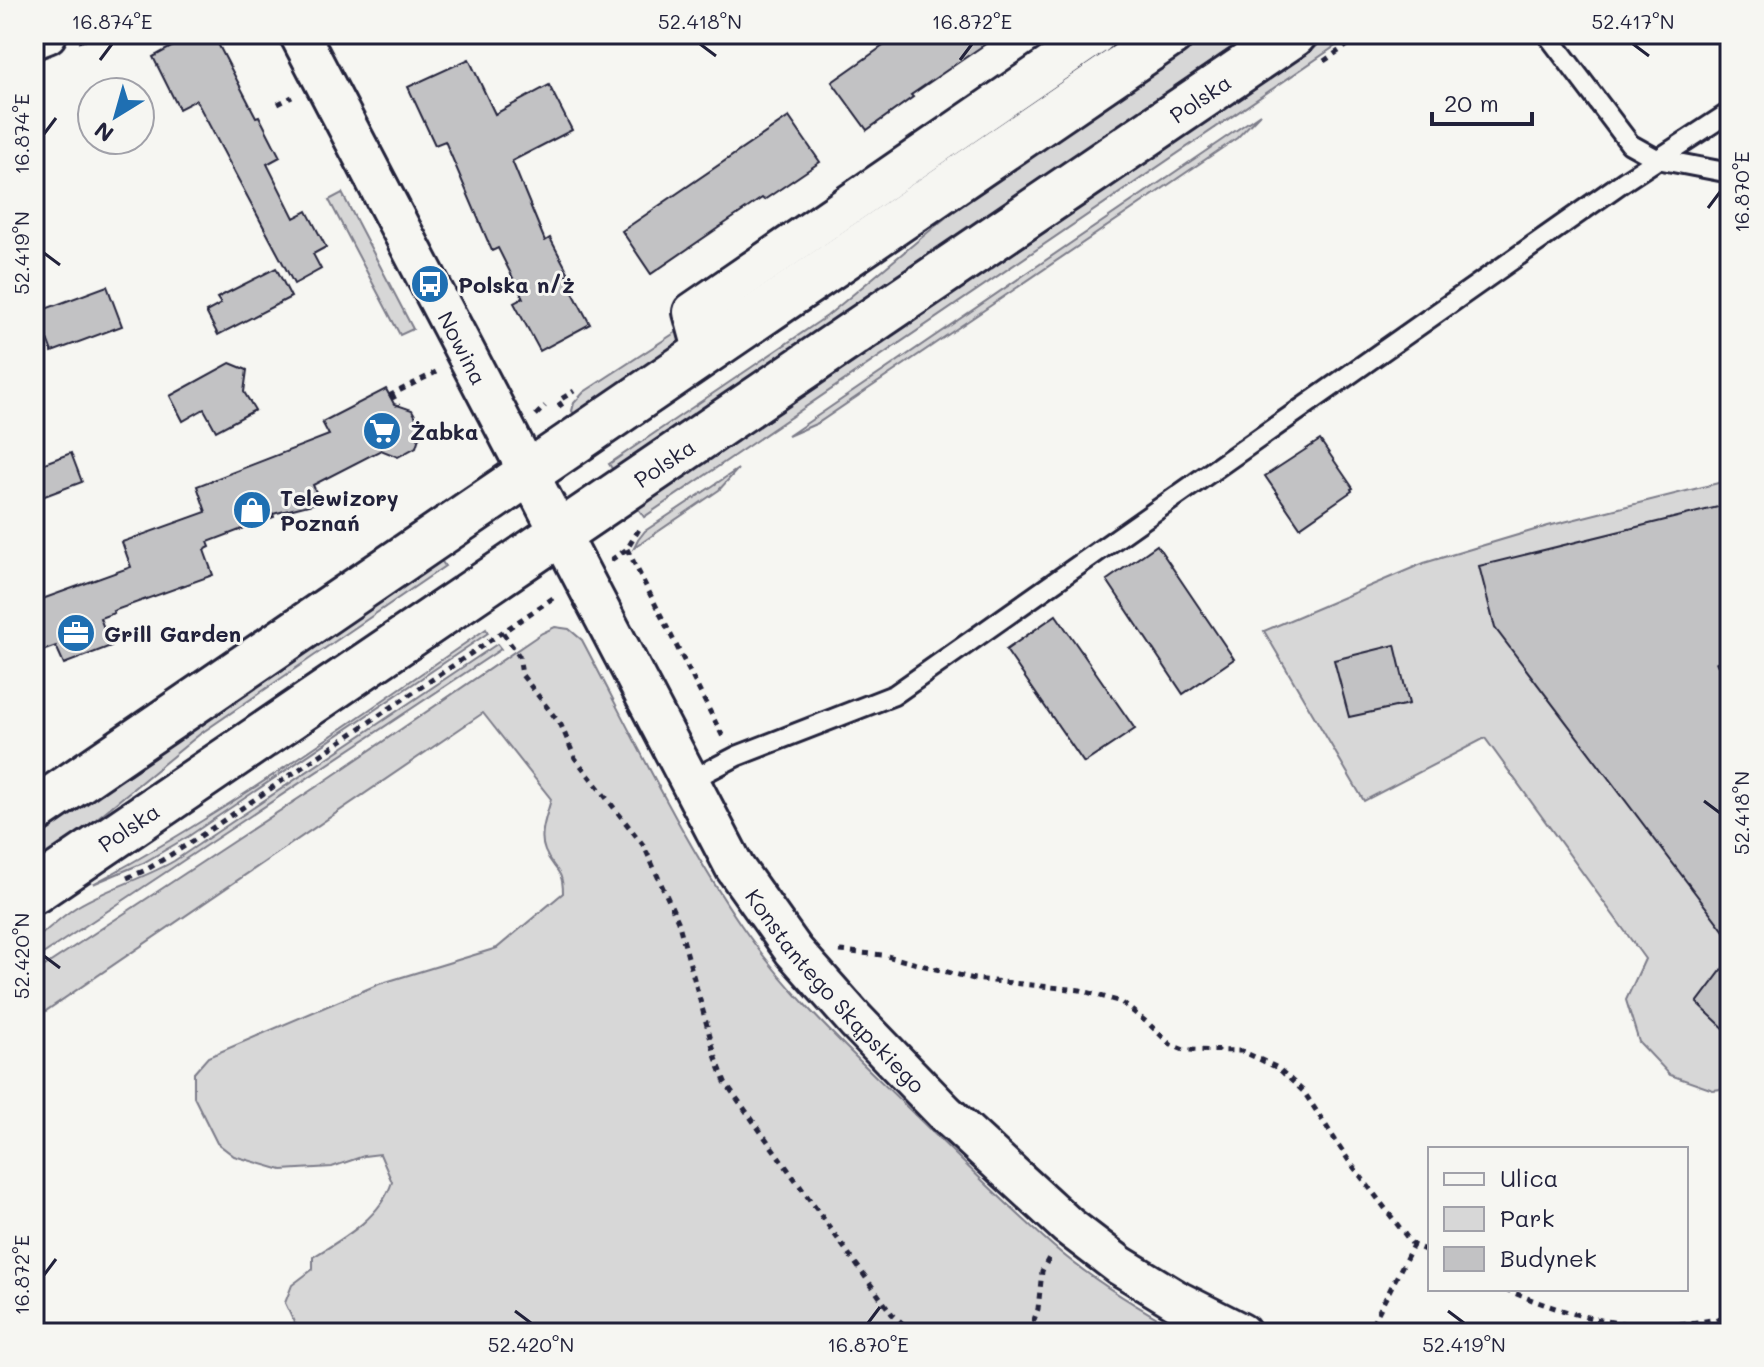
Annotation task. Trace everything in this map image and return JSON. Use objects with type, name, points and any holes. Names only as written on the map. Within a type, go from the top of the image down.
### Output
[{"type":"street","points":[[34,39],[47,34]]},
{"type":"street","name":"Nowina","points":[[299,34],[560,535]]},
{"type":"street","points":[[34,811],[529,473],[694,321],[1097,34]]},
{"type":"street","points":[[694,321],[1171,34]]},
{"type":"street","name":"Polska","points":[[34,891],[1294,34]]},
{"type":"street","name":"Konstantego Skąpskiego","points":[[560,535],[735,868],[794,951],[945,1113],[1068,1226],[1143,1280],[1241,1333]]},
{"type":"lane","points":[[1547,34],[1630,144],[1657,159],[1730,173]]},
{"type":"lane","points":[[689,781],[737,756],[894,695],[1657,159],[1730,112]]},
{"type":"path","points":[[278,104],[295,95]]},
{"type":"path","points":[[1724,327],[1730,344]]},
{"type":"path","points":[[398,406],[391,395],[429,376]]},
{"type":"path","points":[[627,549],[727,744],[737,756]]},
{"type":"path","points":[[119,881],[146,870],[193,841],[547,603]]},
{"type":"path","points":[[503,633],[519,656],[522,675],[561,725],[575,758],[644,846],[678,921],[725,1082],[892,1314],[913,1333]]},
{"type":"path","points":[[1716,664],[1730,658]]},
{"type":"path","points":[[829,950],[883,955],[974,979],[1080,990],[1121,1002],[1171,1045],[1184,1050],[1242,1051],[1278,1068],[1304,1092],[1349,1161],[1413,1245],[1428,1251]]},
{"type":"path","points":[[1029,1333],[1038,1309],[1042,1271],[1068,1226]]},
{"type":"path","points":[[1365,1333],[1413,1245]]},
{"type":"path","points":[[1510,1291],[1542,1305],[1604,1321],[1655,1325],[1730,1317]]},
{"type":"green space","points":[[1210,34],[1251,34],[613,470],[609,464],[827,316],[956,209]]},
{"type":"green space","points":[[1334,34],[1353,34],[644,517],[637,507]]},
{"type":"green space","points":[[1260,114],[1237,138],[818,423],[788,436]]},
{"type":"green space","points":[[342,193],[413,329],[400,335],[329,200]]},
{"type":"green space","points":[[684,327],[680,342],[575,415],[572,411],[574,403],[584,392]]},
{"type":"green space","points":[[738,469],[719,490],[634,548],[645,531]]},
{"type":"green space","points":[[1730,480],[1730,1088],[1713,1090],[1670,1075],[1639,1042],[1626,1000],[1645,959],[1485,738],[1364,801],[1264,631],[1424,563],[1548,526]]},
{"type":"green space","points":[[440,559],[445,566],[200,734],[90,824],[34,865],[34,835]]},
{"type":"green space","points":[[555,627],[569,629],[582,640],[658,785],[719,891],[759,950],[799,998],[962,1161],[1053,1246],[1116,1293],[1184,1333],[299,1333],[285,1303],[292,1285],[313,1269],[313,1257],[370,1217],[392,1182],[380,1154],[332,1167],[282,1170],[234,1156],[217,1143],[194,1097],[194,1073],[208,1057],[379,984],[497,948],[563,893],[559,874],[548,857],[542,838],[551,799],[483,713],[34,1019],[34,973]]},
{"type":"green space","points":[[486,629],[488,633],[189,836],[143,863],[93,884],[244,794]]},
{"type":"green space","points":[[497,644],[501,649],[34,960],[34,941],[72,910],[174,861]]},
{"type":"building","points":[[166,34],[213,34],[280,157],[267,164],[294,218],[307,211],[326,247],[313,254],[321,269],[294,284],[196,100],[179,109],[153,57],[173,46]]},
{"type":"building","points":[[900,34],[1000,34],[911,95],[913,97],[867,130],[832,82]]},
{"type":"building","points":[[469,59],[495,114],[549,85],[572,130],[512,161],[545,241],[550,238],[569,274],[564,276],[590,324],[540,351],[514,303],[523,298],[498,248],[492,251],[445,141],[435,145],[408,87]]},
{"type":"building","points":[[789,117],[820,162],[651,274],[622,231]]},
{"type":"building","points":[[276,268],[291,297],[218,335],[206,312],[221,304],[217,298]]},
{"type":"building","points":[[107,286],[122,326],[52,352],[37,312]]},
{"type":"building","points":[[230,363],[247,370],[244,392],[255,410],[216,431],[204,409],[183,421],[170,396]]},
{"type":"building","points":[[386,389],[394,404],[412,410],[422,428],[416,447],[398,457],[381,450],[313,485],[320,502],[273,514],[274,517],[208,542],[210,547],[204,550],[213,575],[100,618],[111,646],[64,664],[56,646],[34,654],[34,602],[131,567],[122,542],[206,512],[197,486],[329,435],[322,422]]},
{"type":"building","points":[[1320,440],[1353,488],[1300,527],[1265,476]]},
{"type":"building","points":[[71,453],[82,482],[34,500],[34,467]]},
{"type":"building","points":[[1730,504],[1730,939],[1495,628],[1479,566]]},
{"type":"building","points":[[1157,545],[1234,659],[1183,694],[1107,580]]},
{"type":"building","points":[[1056,615],[1135,729],[1084,763],[1006,650]]},
{"type":"building","points":[[1395,645],[1409,704],[1349,717],[1334,660]]},
{"type":"building","points":[[1730,959],[1730,1034],[1697,1003]]},
{"type":"place","name":"Polska n/ż","points":[[430,284]]},
{"type":"place","name":"Żabka","points":[[382,431]]},
{"type":"place","name":"Telewizory Poznań","points":[[252,510]]},
{"type":"place","name":"Grill Garden","points":[[76,633]]}]
